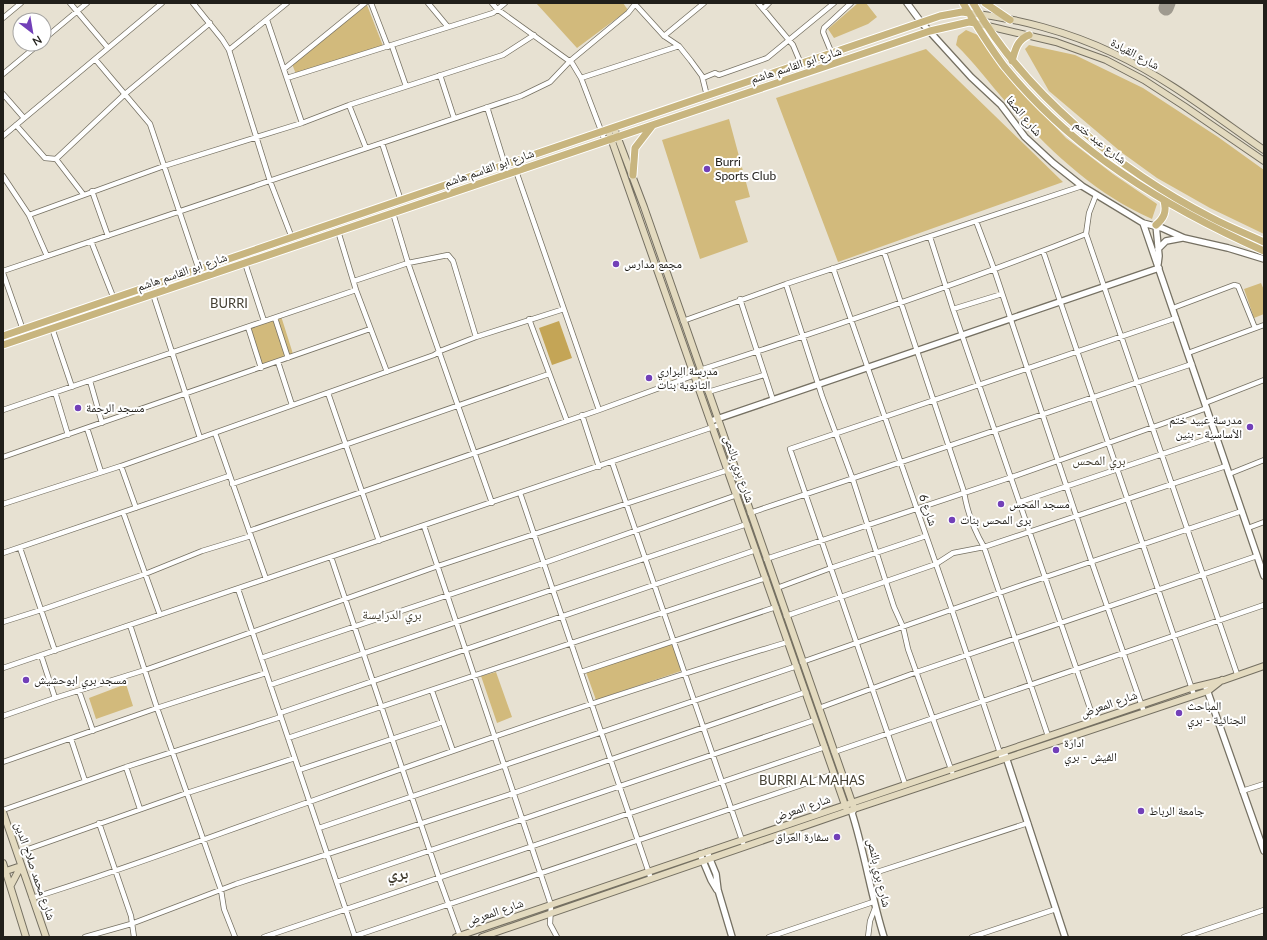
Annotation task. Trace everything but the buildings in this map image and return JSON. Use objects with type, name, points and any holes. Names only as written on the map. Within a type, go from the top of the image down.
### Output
[{"type":"main road","name":"شارع عبد ختم","points":[[963,3],[1004,66],[1046,112],[1104,162],[1164,201],[1206,224],[1264,251]]},
{"type":"main road","name":"شارع عبد ختم","points":[[973,3],[985,24],[1012,61],[1053,104],[1111,154],[1193,207],[1264,242]]},
{"type":"main road","points":[[985,3],[1010,20]]},
{"type":"main road","name":"شارع ابو القاسم هاشم","points":[[3,336],[832,54],[921,22],[953,13],[979,14]]},
{"type":"main road","name":"شارع القيادة","points":[[979,14],[1058,32],[1112,52],[1189,98],[1264,150]]},
{"type":"main road","name":"شارع ابو القاسم هاشم","points":[[3,345],[930,31],[969,22],[985,24]]},
{"type":"main road","name":"شارع القيادة","points":[[985,24],[1073,47],[1106,60],[1144,80],[1264,161]]},
{"type":"main road","points":[[1012,61],[1016,47],[1020,41],[1030,36]]},
{"type":"main road","points":[[633,175],[635,148],[653,124]]},
{"type":"main road","name":"شارع بري بالنص","points":[[608,130],[695,375],[750,513],[777,588],[834,752],[850,808]]},
{"type":"main road","name":"شارع بري بالنص","points":[[611,139],[633,175],[708,392],[728,470],[834,774],[850,808]]},
{"type":"main road","points":[[1156,225],[1164,216],[1166,209],[1164,201]]},
{"type":"main road","name":"شارع المعرض","points":[[458,936],[742,840],[953,776],[1208,691],[1224,680],[1237,674],[1264,666]]},
{"type":"main road","name":"شارع المعرض","points":[[482,937],[744,847],[850,808],[905,784],[1205,683],[1224,680]]},
{"type":"main road","name":"شارع محمد صلاح الدين","points":[[3,811],[46,937]]},
{"type":"main road","points":[[3,863],[7,882],[26,937]]},
{"type":"main road","points":[[6,872],[21,866]]},
{"type":"main road","points":[[7,882],[21,866]]},
{"type":"street","points":[[3,18],[21,3]]},
{"type":"street","points":[[70,3],[108,48]]},
{"type":"street","points":[[52,32],[87,3]]},
{"type":"street","points":[[3,136],[162,3]]},
{"type":"street","points":[[193,3],[210,23],[229,50],[270,181],[292,238]]},
{"type":"street","points":[[229,50],[287,3]]},
{"type":"street","points":[[284,69],[365,3]]},
{"type":"street","points":[[371,3],[406,86]]},
{"type":"street","points":[[428,3],[448,27]]},
{"type":"street","points":[[492,3],[497,9],[570,61],[581,78],[608,130],[611,139]]},
{"type":"street","points":[[287,78],[390,47],[493,13],[505,3]]},
{"type":"street","points":[[23,330],[3,272],[487,107],[545,85],[570,61],[628,13],[635,3],[664,36],[679,46],[701,73],[706,96]]},
{"type":"street","points":[[664,36],[704,3]]},
{"type":"street","points":[[758,3],[793,45],[801,64]]},
{"type":"street","points":[[763,8],[769,3]]},
{"type":"street","points":[[703,78],[715,73],[719,75],[760,61],[789,40],[834,3]]},
{"type":"street","points":[[832,54],[823,32],[826,25],[851,3]]},
{"type":"street","name":"شارع الصفا","points":[[907,3],[921,22],[971,77],[1001,105],[1025,137],[1053,163],[1082,186],[1143,223],[1156,225],[1184,238],[1228,248],[1264,259]]},
{"type":"street","points":[[267,20],[302,123]]},
{"type":"street","points":[[56,159],[124,94],[210,23]]},
{"type":"street","points":[[29,214],[164,166],[302,123],[349,105],[503,55],[534,35]]},
{"type":"street","points":[[581,78],[679,46]]},
{"type":"street","points":[[3,74],[29,52]]},
{"type":"street","points":[[95,58],[150,124],[199,270]]},
{"type":"street","points":[[440,76],[454,118]]},
{"type":"street","points":[[3,94],[24,118]]},
{"type":"street","points":[[349,105],[366,148]]},
{"type":"street","points":[[487,107],[505,165]]},
{"type":"street","points":[[16,125],[45,158],[56,159],[83,194]]},
{"type":"street","points":[[382,143],[401,201]]},
{"type":"street","points":[[516,171],[599,410]]},
{"type":"street","points":[[3,176],[29,214],[47,256]]},
{"type":"street","points":[[683,321],[740,299],[1082,186]]},
{"type":"street","points":[[92,191],[108,236]]},
{"type":"street","points":[[1096,195],[1089,213],[1086,234],[1237,674]]},
{"type":"street","points":[[393,213],[408,263],[476,452],[492,503]]},
{"type":"street","points":[[976,221],[994,269],[1122,653],[1144,712]]},
{"type":"street","points":[[1143,223],[1264,576]]},
{"type":"street","points":[[1156,225],[1160,256],[1158,266]]},
{"type":"street","points":[[338,231],[356,290],[387,372]]},
{"type":"street","points":[[249,531],[599,410],[695,375],[700,370],[852,320],[1086,234]]},
{"type":"street","points":[[930,237],[962,336],[1012,477],[1094,720]]},
{"type":"street","points":[[1158,249],[1166,241],[1184,238]]},
{"type":"street","points":[[91,241],[114,299]]},
{"type":"street","points":[[1043,251],[1059,302],[1194,695]]},
{"type":"street","points":[[884,252],[964,492],[966,504],[978,537],[984,547],[1048,736]]},
{"type":"street","points":[[354,281],[408,263],[448,255],[453,261],[476,337]]},
{"type":"street","points":[[245,263],[264,321]]},
{"type":"street","points":[[3,668],[599,467],[773,400],[1105,287],[1158,266]]},
{"type":"street","name":"شارع 6","points":[[833,268],[952,610],[982,701],[1002,751]]},
{"type":"street","points":[[786,284],[818,385],[887,582],[894,607],[903,627],[953,776]]},
{"type":"street","points":[[1173,308],[1234,286],[1238,286],[1255,328]]},
{"type":"street","points":[[3,410],[356,290]]},
{"type":"street","points":[[153,294],[200,438]]},
{"type":"street","points":[[953,309],[1002,294]]},
{"type":"street","points":[[740,299],[773,400]]},
{"type":"street","points":[[3,504],[215,433],[434,355],[440,350],[476,337],[564,309]]},
{"type":"street","points":[[275,318],[288,358]]},
{"type":"street","points":[[905,784],[790,448],[1176,318]]},
{"type":"street","points":[[529,319],[567,421]]},
{"type":"street","points":[[1188,354],[1264,325]]},
{"type":"street","points":[[248,327],[261,368]]},
{"type":"street","points":[[52,328],[72,387]]},
{"type":"street","points":[[3,457],[370,329]]},
{"type":"street","points":[[278,362],[292,405]]},
{"type":"street","points":[[750,513],[852,480],[900,462],[1192,364]]},
{"type":"street","points":[[232,484],[549,374]]},
{"type":"street","points":[[708,392],[764,375]]},
{"type":"street","points":[[766,559],[1012,477],[1153,427],[1206,406],[1264,380]]},
{"type":"street","points":[[90,381],[102,423]]},
{"type":"street","points":[[55,392],[68,435]]},
{"type":"street","points":[[328,393],[379,541]]},
{"type":"street","points":[[582,416],[599,467]]},
{"type":"street","points":[[87,428],[102,472]]},
{"type":"street","points":[[215,433],[266,579]]},
{"type":"street","points":[[1020,502],[1216,436]]},
{"type":"street","points":[[1229,474],[1264,460]]},
{"type":"street","points":[[612,462],[744,847]]},
{"type":"street","points":[[120,466],[136,508]]},
{"type":"street","points":[[786,616],[936,564],[953,553],[984,547],[1030,533],[1226,466]]},
{"type":"street","points":[[3,716],[145,670],[344,598],[438,566],[728,470]]},
{"type":"street","points":[[3,553],[229,476]]},
{"type":"street","points":[[520,493],[651,879]]},
{"type":"street","points":[[261,658],[544,563],[737,495]]},
{"type":"street","points":[[123,512],[160,615]]},
{"type":"street","points":[[802,662],[1242,512]]},
{"type":"street","points":[[1248,528],[1264,522]]},
{"type":"street","points":[[270,685],[747,524]]},
{"type":"street","points":[[424,526],[552,905],[550,914],[551,928],[557,937]]},
{"type":"street","points":[[3,622],[145,574],[202,551],[251,536]]},
{"type":"street","points":[[777,588],[876,552],[926,536]]},
{"type":"street","points":[[20,548],[55,651]]},
{"type":"street","points":[[3,811],[85,781],[280,715],[372,680],[756,550]]},
{"type":"street","points":[[819,708],[917,672],[1257,556]]},
{"type":"street","points":[[331,558],[411,797],[449,905],[458,936]]},
{"type":"street","points":[[288,738],[382,708],[663,611],[766,578]]},
{"type":"street","points":[[238,589],[355,937],[834,774]]},
{"type":"street","points":[[834,752],[1264,605]]},
{"type":"street","points":[[581,672],[776,607]]},
{"type":"street","points":[[130,625],[157,708],[221,890],[224,909],[235,937]]},
{"type":"street","points":[[32,898],[116,872],[310,801],[453,751],[684,673],[788,642]]},
{"type":"street","points":[[41,655],[55,698]]},
{"type":"street","points":[[319,828],[797,666]]},
{"type":"street","points":[[3,762],[157,708],[266,673]]},
{"type":"street","points":[[1205,683],[1264,851]]},
{"type":"street","points":[[79,691],[93,731]]},
{"type":"street","points":[[432,691],[453,751]]},
{"type":"street","points":[[85,937],[131,924],[221,890],[328,855],[420,822],[514,793],[806,692]]},
{"type":"street","points":[[337,882],[815,720]]},
{"type":"street","points":[[299,770],[391,738],[443,722]]},
{"type":"street","points":[[71,739],[85,781]]},
{"type":"street","points":[[264,937],[825,747]]},
{"type":"street","points":[[1002,751],[1028,822],[1065,937]]},
{"type":"street","points":[[17,853],[99,823],[295,758]]},
{"type":"street","points":[[126,767],[140,809]]},
{"type":"street","points":[[1242,791],[1264,784]]},
{"type":"street","name":"شارع بري بالنص","points":[[850,808],[868,875],[874,905],[884,937]]},
{"type":"street","points":[[868,875],[1028,822]]},
{"type":"street","points":[[99,823],[131,916],[134,937]]},
{"type":"street","points":[[707,852],[717,878],[718,890],[732,937]]},
{"type":"street","points":[[700,854],[711,880],[718,890]]},
{"type":"street","points":[[769,937],[874,905]]},
{"type":"street","points":[[868,937],[874,905]]},
{"type":"street","points":[[972,937],[1056,909]]},
{"type":"street","points":[[1184,937],[1264,910]]},
{"type":"shaded area","points":[[536,3],[623,3],[628,10],[577,48]]},
{"type":"shaded area","points":[[858,3],[866,3],[877,17],[868,24],[834,38],[828,29]]},
{"type":"shaded area","points":[[367,5],[383,46],[296,74],[292,64]]},
{"type":"shaded area","points":[[966,30],[980,36],[1014,84],[1066,138],[1113,174],[1157,204],[1152,219],[1110,196],[1091,183],[1055,153],[1038,136],[956,45],[958,36]]},
{"type":"shaded area","points":[[1029,45],[1075,55],[1143,88],[1218,137],[1264,170],[1264,234],[1210,208],[1157,178],[1121,152],[1049,91],[1025,49]]},
{"type":"shaded area","points":[[926,49],[1063,182],[838,262],[776,98]]},
{"type":"shaded area","name":"Burri Sports Club","points":[[729,119],[750,197],[735,201],[748,242],[700,259],[662,140]]},
{"type":"shaded area","points":[[1261,283],[1264,290],[1264,314],[1254,318],[1244,289]]},
{"type":"shaded area","points":[[281,316],[293,354],[262,364],[249,326]]},
{"type":"shaded area","points":[[559,321],[572,358],[552,365],[539,328]]},
{"type":"shaded area","points":[[672,643],[681,671],[596,700],[586,672]]},
{"type":"shaded area","points":[[496,672],[512,717],[497,723],[481,676]]},
{"type":"shaded area","points":[[126,684],[133,706],[96,719],[89,698]]},
{"type":"taxiway","points":[[1166,8],[1168,3]]},
{"type":"place","name":"Burri Sports Club","points":[[707,169]]},
{"type":"place","name":"مجمع مدارس","points":[[616,264]]},
{"type":"place","name":"مدرسة البراري الثانوية بنات","points":[[649,378]]},
{"type":"place","name":"مسجد الرحمة","points":[[78,408]]},
{"type":"place","name":"مدرسة عبيد ختم الأساسية - بنين","points":[[1250,427]]},
{"type":"place","name":"مسجد المحس","points":[[1001,504]]},
{"type":"place","name":"برى المحس بنات","points":[[952,520]]},
{"type":"place","name":"مسجد بري ابوحشيش","points":[[26,680]]},
{"type":"place","name":"المباحث الجنائية - بري","points":[[1179,713]]},
{"type":"place","name":"ادارة الفيش - بري","points":[[1056,750]]},
{"type":"place","name":"جامعة الرباط","points":[[1141,811]]},
{"type":"place","name":"سفارة العراق","points":[[837,837]]},
{"type":"district","name":"BURRI","points":[[229,303]]},
{"type":"district","name":"بري المحس","points":[[1099,460]]},
{"type":"district","name":"بري الدرايسة","points":[[392,614]]},
{"type":"district","name":"BURRI AL MAHAS","points":[[812,780]]},
{"type":"district","name":"بري","points":[[398,873]]}]
